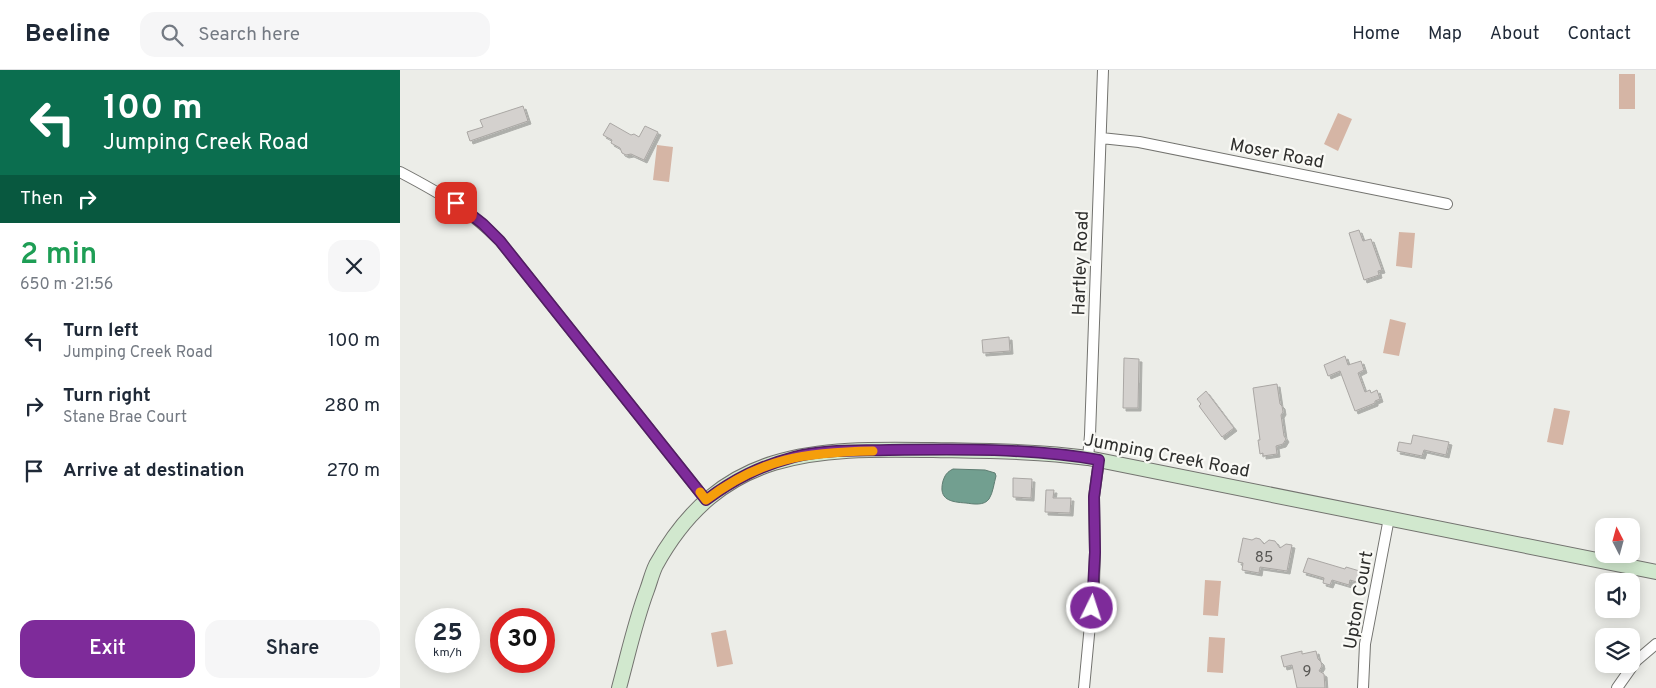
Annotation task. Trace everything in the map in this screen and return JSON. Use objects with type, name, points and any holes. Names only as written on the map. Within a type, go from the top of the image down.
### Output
[{"type":"main road","name":"Jumping Creek Road","points":[[619,688],[640,608],[656,566],[681,528],[706,500],[724,486],[746,473],[796,456],[913,450],[1032,452],[1093,459],[1656,572]]},
{"type":"street","name":"Hartley Road","points":[[1084,688],[1095,552],[1093,459],[1090,435],[1103,70]]},
{"type":"street","name":"Moser Road","points":[[1101,138],[1139,142],[1447,204]]},
{"type":"street","points":[[400,172],[467,210],[500,241],[706,500]]},
{"type":"street","name":"Upton Court","points":[[1363,688],[1365,644],[1390,518]]},
{"type":"street","points":[[1617,688],[1636,661],[1656,644]]},
{"type":"shaded area","points":[[1619,74],[1635,74],[1635,109],[1619,109]]},
{"type":"shaded area","points":[[1338,113],[1352,119],[1338,151],[1324,144]]},
{"type":"shaded area","points":[[657,145],[673,147],[669,182],[653,180]]},
{"type":"shaded area","points":[[1399,232],[1415,233],[1412,268],[1396,266]]},
{"type":"shaded area","points":[[1390,319],[1406,323],[1399,356],[1383,353]]},
{"type":"shaded area","points":[[1554,408],[1570,411],[1563,445],[1547,442]]},
{"type":"shaded area","points":[[953,469],[985,470],[995,473],[996,476],[989,499],[984,503],[975,504],[955,502],[947,499],[942,492],[943,481],[946,474]]},
{"type":"shaded area","points":[[1205,580],[1221,581],[1218,616],[1203,615]]},
{"type":"shaded area","points":[[726,630],[733,664],[717,667],[711,633]]},
{"type":"shaded area","points":[[1209,637],[1225,638],[1223,673],[1207,672]]},
{"type":"building","points":[[523,106],[528,121],[470,141],[467,132],[483,127],[480,120]]},
{"type":"building","points":[[610,123],[631,135],[634,134],[639,137],[645,126],[658,132],[644,160],[631,154],[626,155],[622,153],[620,148],[611,143],[612,140],[603,135]]},
{"type":"building","points":[[1359,230],[1363,241],[1371,239],[1382,270],[1378,271],[1379,275],[1364,280],[1349,233]]},
{"type":"building","points":[[1009,337],[1010,351],[983,353],[982,340]]},
{"type":"building","points":[[1345,356],[1348,365],[1361,361],[1364,370],[1358,373],[1365,392],[1370,390],[1371,393],[1377,390],[1380,399],[1355,411],[1340,371],[1328,376],[1324,365]]},
{"type":"building","points":[[1124,358],[1139,359],[1138,408],[1123,408]]},
{"type":"building","points":[[1277,384],[1286,439],[1283,444],[1276,446],[1277,454],[1263,456],[1263,453],[1260,454],[1253,388]]},
{"type":"building","points":[[1206,391],[1234,428],[1222,437],[1199,406],[1201,404],[1197,399]]},
{"type":"building","points":[[1413,435],[1449,442],[1446,455],[1424,450],[1422,456],[1397,451],[1399,442],[1411,444]]},
{"type":"building","points":[[1013,478],[1032,479],[1031,498],[1013,497]]},
{"type":"building","points":[[1046,490],[1054,490],[1053,498],[1071,498],[1070,513],[1045,512]]},
{"type":"building","points":[[1243,538],[1260,539],[1264,544],[1269,540],[1275,541],[1280,548],[1286,544],[1292,545],[1287,571],[1260,567],[1259,573],[1242,570],[1243,563],[1238,562]]},
{"type":"building","points":[[1308,558],[1345,569],[1346,567],[1363,572],[1360,583],[1350,580],[1349,585],[1332,580],[1330,585],[1323,583],[1324,578],[1303,572]]},
{"type":"building","points":[[1302,651],[1302,654],[1316,651],[1322,666],[1319,671],[1324,674],[1325,688],[1297,688],[1292,665],[1284,667],[1281,656]]},
{"type":"slow traffic","points":[[700,492],[706,500],[724,486],[746,473],[796,456],[873,451]]},
{"type":"route","points":[[456,203],[467,210],[500,241],[706,500],[724,486],[746,473],[796,456],[863,451],[913,450],[1032,452],[1062,454],[1099,460],[1094,497],[1095,552],[1092,608]]}]
